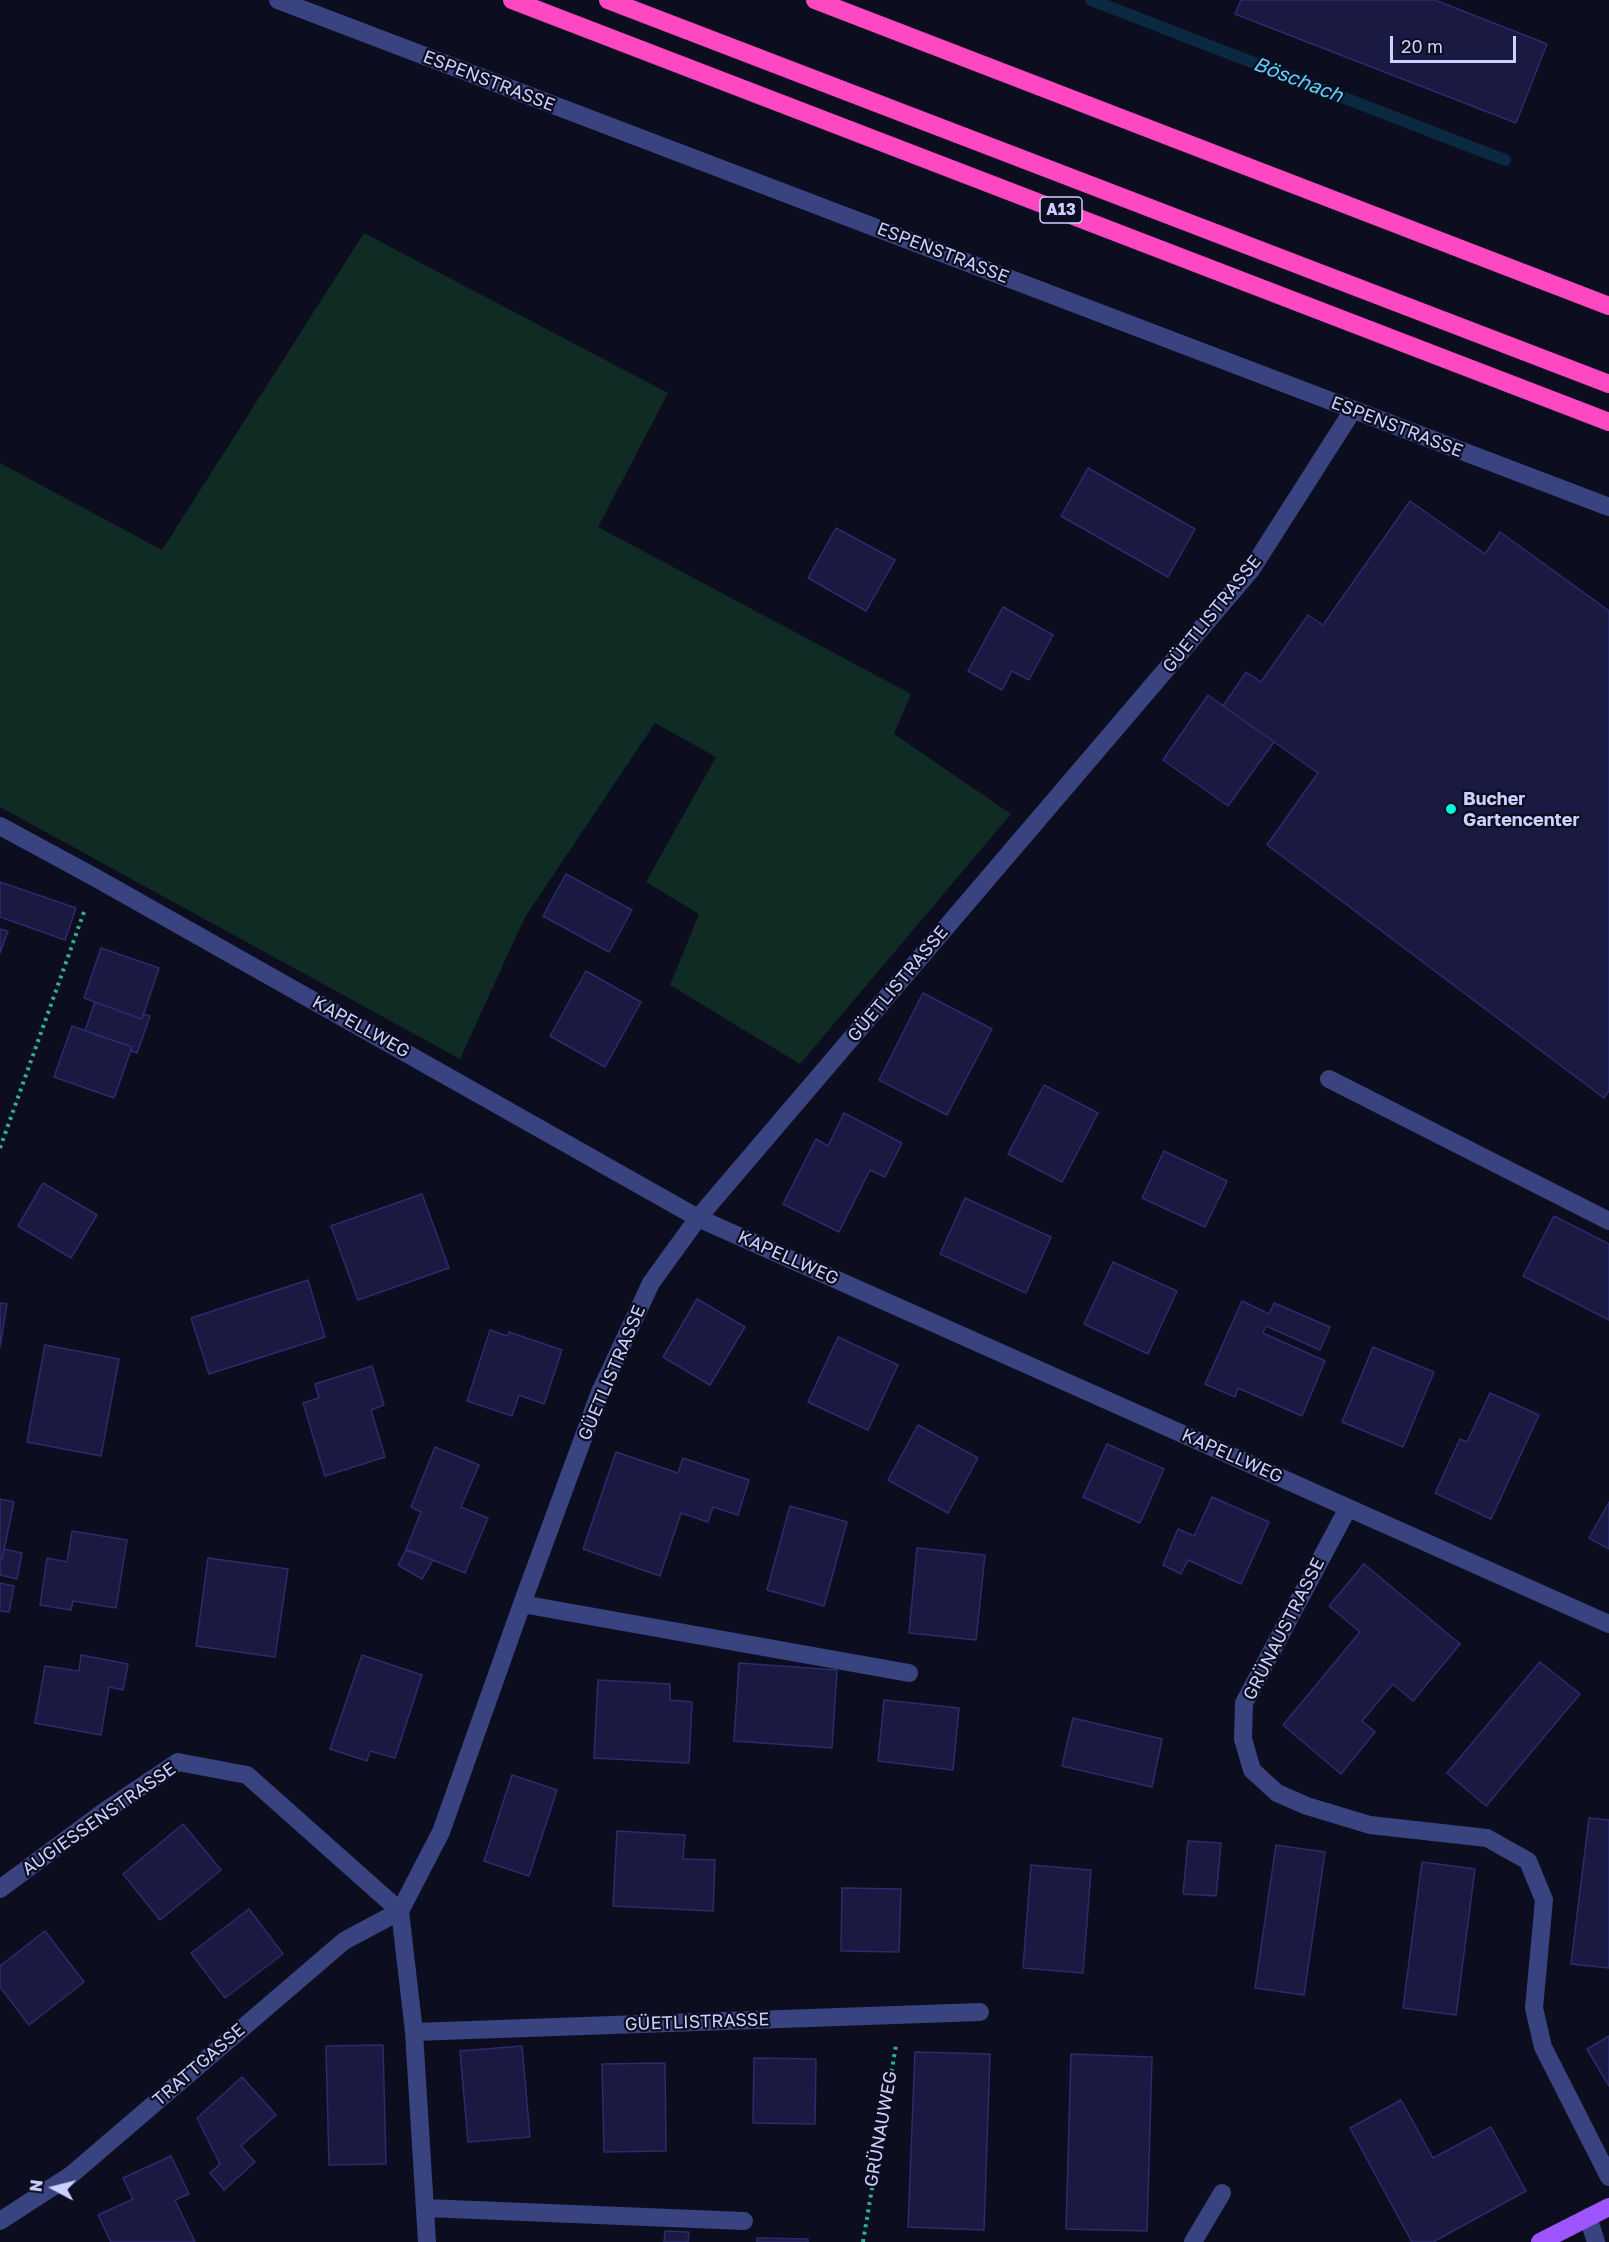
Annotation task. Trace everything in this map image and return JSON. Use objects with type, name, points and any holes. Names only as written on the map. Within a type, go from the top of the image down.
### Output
[{"type":"highway","name":"A13","points":[[512,0],[1609,422]]},
{"type":"highway","name":"A13","points":[[608,0],[1609,384]]},
{"type":"highway","points":[[815,0],[1609,306]]},
{"type":"main road","points":[[1540,2242],[1609,2207]]},
{"type":"street","name":"ESPENSTRASSE","points":[[278,0],[1609,507]]},
{"type":"street","name":"GÜETLISTRASSE","points":[[400,1911],[441,1832],[600,1392],[651,1282],[698,1218],[1251,570],[1353,410]]},
{"type":"street","name":"KAPELLWEG","points":[[0,826],[698,1218],[1609,1624]]},
{"type":"street","points":[[1329,1079],[1609,1221]]},
{"type":"street","name":"GRÜNAUSTRASSE","points":[[1348,1508],[1244,1703],[1243,1739],[1252,1770],[1276,1792],[1307,1806],[1371,1825],[1487,1838],[1528,1862],[1544,1900],[1534,2008],[1543,2047],[1609,2176]]},
{"type":"street","points":[[522,1604],[909,1673]]},
{"type":"street","name":"AUGIESSENSTRASSE","points":[[0,1889],[105,1811],[177,1762],[247,1774],[400,1911]]},
{"type":"street","points":[[400,1911],[414,2032],[427,2242]]},
{"type":"street","name":"TRATTGASSE","points":[[0,2221],[71,2175],[344,1941],[400,1911]]},
{"type":"street","name":"GÜETLISTRASSE","points":[[414,2032],[980,2012]]},
{"type":"street","points":[[1193,2242],[1222,2193]]},
{"type":"street","points":[[426,2208],[744,2220]]},
{"type":"street","points":[[1588,2217],[1596,2242]]},
{"type":"path","points":[[0,1148],[96,878]]},
{"type":"path","name":"GRÜNAUWEG","points":[[863,2242],[901,2015]]},
{"type":"green space","points":[[364,233],[668,393],[598,527],[911,694],[894,734],[1011,814],[800,1064],[670,985],[699,914],[646,882],[716,757],[655,723],[525,917],[460,1059],[0,807],[0,463],[162,550]]},
{"type":"building","points":[[1241,0],[1435,0],[1547,44],[1516,123],[1235,14]]},
{"type":"building","points":[[1088,468],[1195,529],[1168,577],[1061,516]]},
{"type":"building","name":"Bucher Gartencenter","points":[[1410,501],[1485,554],[1500,532],[1609,611],[1609,1091],[1604,1098],[1267,845],[1318,773],[1223,706],[1246,672],[1261,682],[1308,615],[1323,625]]},
{"type":"building","points":[[836,528],[895,560],[866,611],[808,578]]},
{"type":"building","points":[[1003,607],[1053,635],[1029,680],[1012,671],[1002,690],[968,671]]},
{"type":"building","points":[[1208,695],[1274,742],[1228,806],[1163,760]]},
{"type":"building","points":[[566,874],[632,910],[609,952],[543,916]]},
{"type":"building","points":[[0,882],[76,908],[65,940],[0,917]]},
{"type":"building","points":[[0,929],[8,931],[0,953]]},
{"type":"building","points":[[101,948],[159,968],[142,1019],[84,998]]},
{"type":"building","points":[[586,971],[641,1002],[605,1067],[550,1036]]},
{"type":"building","points":[[923,993],[992,1029],[947,1115],[879,1080]]},
{"type":"building","points":[[95,1002],[142,1019],[143,1014],[150,1016],[137,1053],[131,1051],[132,1047],[85,1031]]},
{"type":"building","points":[[72,1026],[132,1047],[114,1098],[54,1077]]},
{"type":"building","points":[[1044,1085],[1098,1113],[1062,1182],[1008,1154]]},
{"type":"building","points":[[844,1113],[902,1143],[885,1177],[870,1170],[839,1232],[783,1204],[816,1139],[828,1146]]},
{"type":"building","points":[[1164,1151],[1227,1181],[1205,1227],[1142,1198]]},
{"type":"building","points":[[43,1183],[97,1215],[71,1258],[18,1226]]},
{"type":"building","points":[[422,1194],[449,1268],[358,1300],[331,1226]]},
{"type":"building","points":[[965,1198],[1051,1237],[1026,1293],[940,1254]]},
{"type":"building","points":[[1554,1216],[1609,1244],[1609,1320],[1523,1276]]},
{"type":"building","points":[[1113,1262],[1177,1291],[1148,1354],[1084,1324]]},
{"type":"building","points":[[308,1280],[325,1337],[209,1374],[191,1318]]},
{"type":"building","points":[[697,1299],[745,1327],[710,1385],[663,1357]]},
{"type":"building","points":[[1242,1301],[1269,1314],[1274,1303],[1330,1327],[1320,1350],[1266,1326],[1263,1333],[1325,1361],[1302,1416],[1238,1388],[1235,1397],[1205,1384]]},
{"type":"building","points":[[0,1303],[7,1304],[0,1347]]},
{"type":"building","points":[[490,1330],[507,1336],[509,1332],[562,1350],[544,1404],[519,1395],[512,1416],[467,1401]]},
{"type":"building","points":[[838,1337],[898,1365],[868,1430],[808,1402]]},
{"type":"building","points":[[45,1345],[119,1359],[101,1456],[27,1442]]},
{"type":"building","points":[[1373,1347],[1434,1372],[1403,1447],[1342,1422]]},
{"type":"building","points":[[372,1366],[384,1405],[371,1410],[385,1457],[325,1476],[303,1403],[319,1398],[315,1384]]},
{"type":"building","points":[[1490,1393],[1539,1415],[1491,1519],[1435,1493],[1460,1439],[1467,1442]]},
{"type":"building","points":[[918,1425],[978,1458],[948,1513],[888,1480]]},
{"type":"building","points":[[1107,1444],[1164,1469],[1140,1523],[1083,1497]]},
{"type":"building","points":[[435,1447],[479,1465],[461,1507],[488,1518],[465,1573],[406,1549],[421,1512],[411,1507]]},
{"type":"building","points":[[616,1452],[678,1473],[683,1458],[749,1480],[738,1515],[713,1507],[708,1522],[681,1513],[660,1576],[583,1549]]},
{"type":"building","points":[[1212,1497],[1269,1522],[1241,1584],[1188,1560],[1181,1574],[1163,1565],[1178,1529],[1194,1536]]},
{"type":"building","points":[[0,1499],[14,1502],[2,1559],[0,1559]]},
{"type":"building","points":[[1609,1502],[1609,1549],[1589,1538]]},
{"type":"building","points":[[790,1506],[847,1522],[824,1606],[767,1590]]},
{"type":"building","points":[[72,1531],[127,1540],[116,1608],[73,1601],[71,1610],[40,1605],[47,1558],[67,1562]]},
{"type":"building","points":[[917,1548],[985,1555],[976,1640],[909,1633]]},
{"type":"building","points":[[4,1549],[22,1553],[17,1579],[0,1575],[0,1559],[2,1559]]},
{"type":"building","points":[[406,1550],[433,1560],[422,1579],[398,1565]]},
{"type":"building","points":[[208,1558],[288,1569],[275,1657],[196,1646]]},
{"type":"building","points":[[1364,1564],[1460,1644],[1413,1701],[1393,1684],[1362,1721],[1375,1732],[1341,1774],[1283,1725],[1360,1632],[1329,1606]]},
{"type":"building","points":[[0,1583],[14,1586],[9,1612],[0,1611]]},
{"type":"building","points":[[81,1655],[128,1664],[123,1690],[109,1687],[101,1735],[35,1723],[45,1666],[79,1671]]},
{"type":"building","points":[[362,1655],[422,1675],[395,1758],[370,1751],[367,1761],[330,1749]]},
{"type":"building","points":[[1540,1662],[1580,1694],[1486,1806],[1447,1773]]},
{"type":"building","points":[[739,1663],[837,1670],[832,1748],[734,1741]]},
{"type":"building","points":[[598,1680],[670,1684],[670,1700],[692,1702],[689,1763],[594,1758]]},
{"type":"building","points":[[884,1700],[959,1708],[953,1770],[878,1761]]},
{"type":"building","points":[[1073,1718],[1162,1739],[1152,1787],[1062,1766]]},
{"type":"building","points":[[512,1775],[557,1790],[529,1876],[484,1861]]},
{"type":"building","points":[[1589,1818],[1609,1820],[1609,1968],[1571,1964]]},
{"type":"building","points":[[183,1824],[221,1870],[160,1920],[123,1874]]},
{"type":"building","points":[[617,1831],[685,1835],[683,1859],[715,1860],[713,1911],[613,1906]]},
{"type":"building","points":[[1188,1841],[1221,1843],[1216,1896],[1183,1894]]},
{"type":"building","points":[[1276,1845],[1325,1852],[1304,1995],[1255,1988]]},
{"type":"building","points":[[1422,1862],[1475,1869],[1456,2015],[1403,2008]]},
{"type":"building","points":[[1031,1865],[1091,1870],[1083,1973],[1023,1968]]},
{"type":"building","points":[[842,1888],[901,1889],[899,1952],[841,1951]]},
{"type":"building","points":[[249,1909],[283,1954],[225,1998],[191,1953]]},
{"type":"building","points":[[45,1931],[84,1982],[29,2025],[0,1987],[0,1966]]},
{"type":"building","points":[[1609,2036],[1609,2086],[1587,2049]]},
{"type":"building","points":[[383,2045],[386,2164],[329,2165],[326,2046]]},
{"type":"building","points":[[522,2046],[530,2137],[468,2142],[460,2051]]},
{"type":"building","points":[[915,2052],[990,2054],[984,2230],[908,2227]]},
{"type":"building","points":[[1071,2054],[1152,2057],[1147,2231],[1066,2229]]},
{"type":"building","points":[[754,2058],[816,2059],[815,2124],[753,2123]]},
{"type":"building","points":[[665,2063],[666,2151],[604,2152],[602,2064]]},
{"type":"building","points":[[242,2077],[276,2115],[241,2146],[255,2162],[224,2190],[210,2173],[220,2164],[197,2118]]},
{"type":"building","points":[[1401,2100],[1433,2158],[1491,2127],[1526,2191],[1433,2242],[1412,2242],[1350,2128]]},
{"type":"building","points":[[171,2156],[189,2194],[175,2200],[195,2242],[111,2242],[98,2215],[133,2199],[123,2178]]},
{"type":"building","points":[[665,2231],[689,2232],[688,2242],[664,2242]]},
{"type":"building","points":[[757,2238],[808,2239],[808,2242],[757,2242]]},
{"type":"waterway","name":"Böschach","points":[[1091,0],[1505,160]]},
{"type":"place","name":"Bucher Gartencenter","points":[[1451,809]]}]
